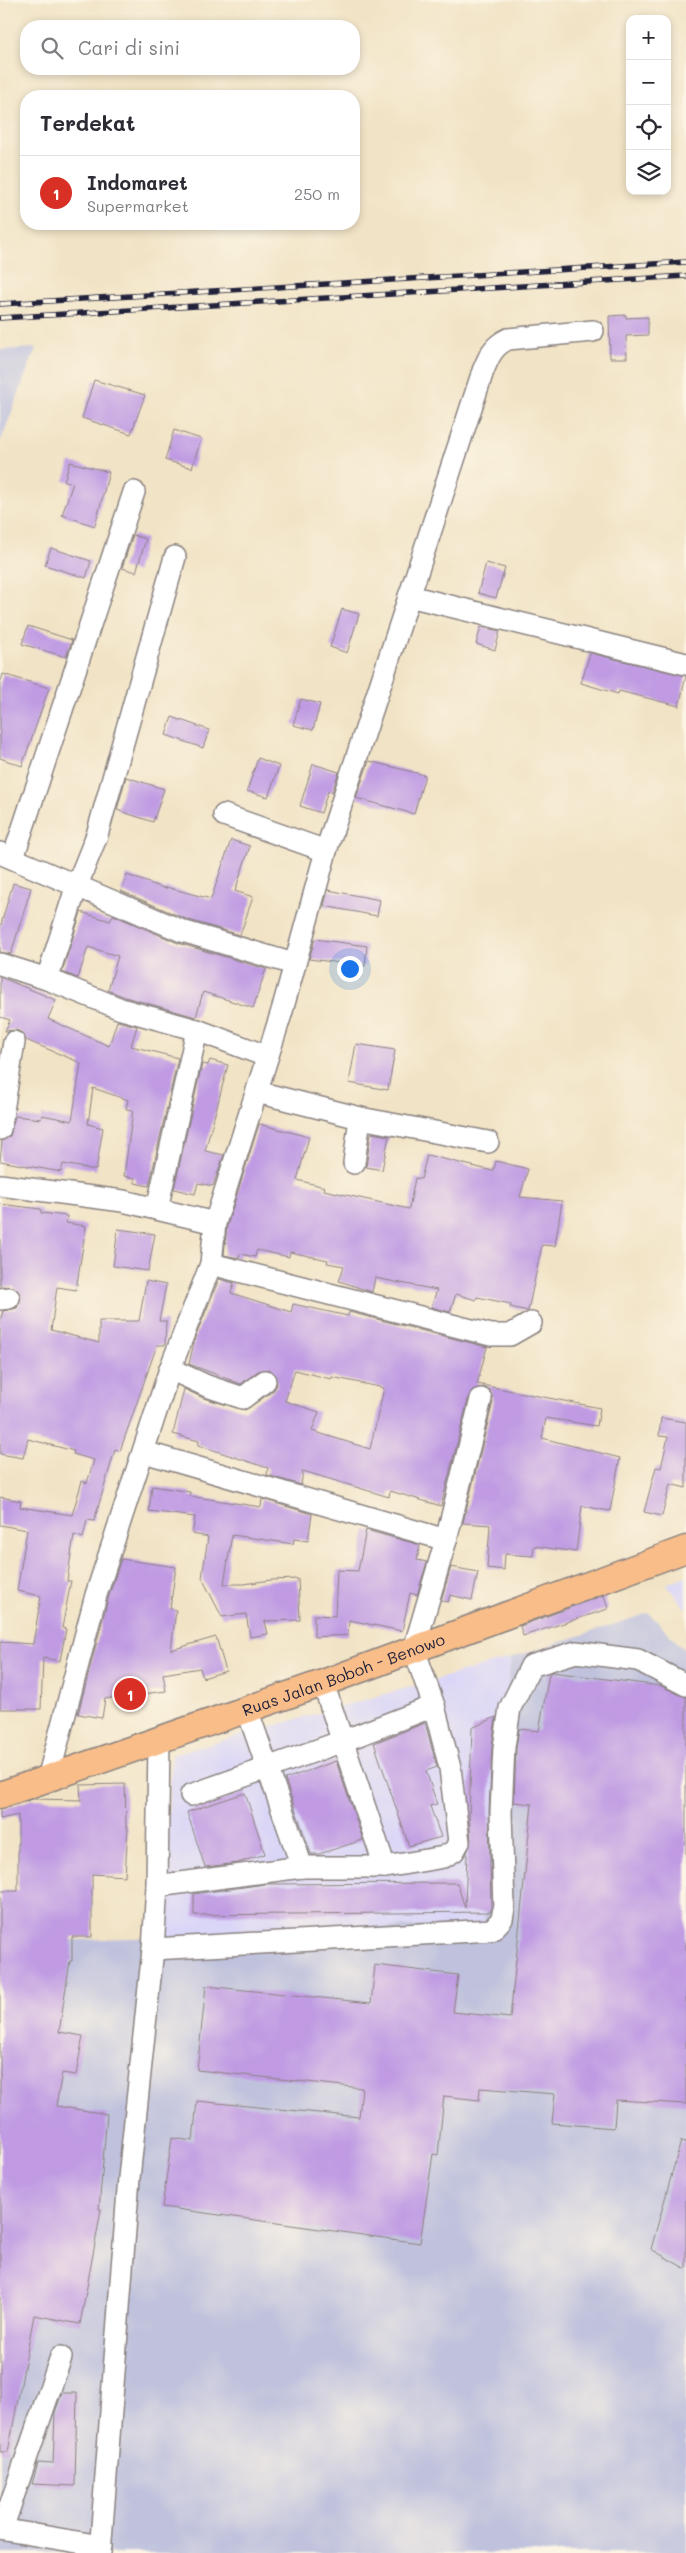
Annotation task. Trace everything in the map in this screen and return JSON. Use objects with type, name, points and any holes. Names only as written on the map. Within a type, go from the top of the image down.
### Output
[{"type":"main road","name":"Ruas Jalan Boboh - Benowo","points":[[0,1795],[323,1683],[686,1550]]},
{"type":"street","points":[[48,1779],[96,1595],[170,1369],[211,1264],[214,1223],[266,1056],[282,1012],[326,851],[489,356],[497,344],[508,339],[593,331]]},
{"type":"street","points":[[134,492],[7,856],[182,931],[294,964]]},
{"type":"street","points":[[47,979],[77,885],[97,835],[174,557]]},
{"type":"street","points":[[409,596],[686,664]]},
{"type":"street","points":[[224,815],[326,851]]},
{"type":"street","points":[[0,964],[47,979],[121,1009],[197,1030],[266,1056]]},
{"type":"street","points":[[157,1209],[197,1030]]},
{"type":"street","points":[[0,1129],[14,1042]]},
{"type":"street","points":[[256,1092],[360,1118],[488,1142]]},
{"type":"street","points":[[354,1163],[360,1118]]},
{"type":"street","points":[[0,1185],[123,1202],[214,1223]]},
{"type":"street","points":[[211,1264],[491,1335],[510,1335],[531,1323]]},
{"type":"street","points":[[170,1369],[207,1386],[243,1398],[265,1381]]},
{"type":"street","points":[[157,1886],[302,1867],[385,1867],[444,1856],[454,1852],[459,1842],[450,1768],[434,1706],[414,1649],[446,1540],[482,1399]]},
{"type":"street","points":[[144,1452],[446,1540]]},
{"type":"street","points":[[152,1949],[492,1930],[502,1919],[504,1908],[502,1812],[504,1747],[510,1708],[531,1666],[576,1652],[638,1660],[686,1685]]},
{"type":"street","points":[[323,1683],[385,1867]]},
{"type":"street","points":[[192,1795],[434,1706]]},
{"type":"street","points":[[247,1709],[302,1867]]},
{"type":"street","points":[[61,2357],[1,2529],[100,2549],[129,2178],[157,1886],[159,1740]]},
{"type":"shaded area","points":[[36,348],[0,443],[0,350]]},
{"type":"shaded area","points":[[686,1576],[686,1609],[666,1584]]},
{"type":"shaded area","points":[[649,1613],[686,1652],[686,2553],[0,2553],[0,1943],[484,1924],[511,1658]]},
{"type":"shaded area","points":[[511,1658],[484,1924],[160,1938],[172,1755]]},
{"type":"building","points":[[626,315],[626,318],[648,317],[648,335],[626,336],[627,358],[610,358],[609,316]]},
{"type":"building","points":[[94,380],[145,395],[131,434],[82,418]]},
{"type":"building","points":[[174,430],[201,439],[192,468],[165,460]]},
{"type":"building","points":[[70,462],[109,472],[95,526],[62,515],[73,483],[64,481]]},
{"type":"building","points":[[133,535],[146,539],[136,572],[122,568]]},
{"type":"building","points":[[51,548],[91,561],[86,578],[45,565]]},
{"type":"building","points":[[486,563],[505,568],[496,598],[478,593]]},
{"type":"building","points":[[342,609],[359,614],[347,653],[330,647]]},
{"type":"building","points":[[28,626],[72,640],[66,657],[22,644]]},
{"type":"building","points":[[481,627],[500,631],[495,650],[476,644]]},
{"type":"building","points":[[590,653],[686,676],[679,706],[619,691],[618,694],[581,683]]},
{"type":"building","points":[[3,674],[49,688],[22,766],[0,758],[0,684]]},
{"type":"building","points":[[301,699],[320,704],[313,730],[293,725]]},
{"type":"building","points":[[172,717],[209,730],[203,748],[166,735]]},
{"type":"building","points":[[258,758],[279,766],[268,797],[247,791]]},
{"type":"building","points":[[369,761],[425,775],[414,814],[356,798]]},
{"type":"building","points":[[313,764],[339,772],[332,792],[328,791],[321,813],[300,806]]},
{"type":"building","points":[[126,777],[164,789],[153,822],[117,810]]},
{"type":"building","points":[[231,840],[250,846],[235,891],[253,897],[240,935],[186,919],[121,891],[127,875],[166,889],[166,887],[211,899]]},
{"type":"building","points":[[13,883],[31,888],[11,954],[0,952],[0,928]]},
{"type":"building","points":[[328,890],[380,900],[377,916],[324,906]]},
{"type":"building","points":[[81,912],[110,921],[113,915],[178,943],[266,969],[253,1008],[203,992],[196,1017],[125,997],[108,990],[118,956],[88,947],[78,978],[62,972]]},
{"type":"building","points":[[315,939],[367,946],[365,966],[309,959]]},
{"type":"building","points":[[0,977],[56,1000],[48,1019],[109,1046],[117,1021],[137,1026],[131,1046],[178,1058],[149,1186],[135,1183],[135,1178],[124,1176],[133,1110],[126,1109],[128,1100],[93,1088],[88,1124],[103,1128],[96,1170],[63,1164],[61,1172],[0,1161],[2,1141],[10,1136],[15,1116],[41,1119],[42,1115],[72,1121],[81,1063],[26,1040],[22,1033],[16,1030],[5,1031],[10,1020],[0,1017]]},
{"type":"building","points":[[356,1044],[395,1050],[388,1090],[349,1083]]},
{"type":"building","points":[[210,1060],[228,1065],[205,1151],[224,1155],[213,1186],[198,1183],[195,1194],[174,1189],[202,1064],[208,1065]]},
{"type":"building","points":[[259,1124],[309,1137],[297,1180],[325,1187],[324,1190],[409,1209],[415,1178],[421,1179],[427,1155],[493,1171],[496,1161],[528,1169],[520,1197],[562,1201],[555,1246],[542,1245],[528,1311],[510,1307],[511,1304],[477,1297],[476,1300],[456,1294],[450,1312],[431,1307],[437,1290],[375,1278],[372,1292],[339,1281],[344,1266],[327,1263],[328,1260],[290,1252],[289,1257],[257,1250],[255,1257],[240,1254],[239,1258],[224,1255],[227,1226]]},
{"type":"building","points":[[371,1133],[389,1136],[382,1170],[366,1167]]},
{"type":"building","points":[[0,1204],[41,1209],[41,1213],[67,1216],[66,1223],[86,1226],[76,1290],[57,1287],[51,1330],[99,1343],[99,1321],[139,1321],[146,1281],[166,1285],[159,1321],[166,1321],[165,1345],[157,1345],[120,1451],[115,1450],[94,1521],[87,1520],[83,1538],[74,1535],[67,1581],[71,1581],[62,1628],[66,1629],[60,1661],[43,1658],[41,1709],[0,1709],[0,1642],[33,1644],[41,1596],[17,1591],[27,1530],[0,1525],[0,1497],[21,1501],[20,1507],[72,1515],[82,1481],[87,1483],[94,1460],[73,1454],[74,1451],[28,1439],[23,1458],[0,1454],[0,1321],[3,1311],[17,1308],[21,1297],[14,1287],[0,1286]]},
{"type":"building","points":[[118,1229],[155,1234],[148,1271],[113,1266]]},
{"type":"building","points":[[219,1279],[234,1283],[231,1293],[291,1312],[293,1304],[348,1316],[349,1312],[487,1347],[477,1384],[600,1408],[597,1426],[546,1418],[542,1438],[620,1458],[610,1511],[582,1506],[576,1552],[534,1546],[533,1556],[505,1554],[504,1570],[487,1568],[490,1525],[463,1523],[493,1402],[490,1390],[484,1387],[472,1390],[469,1396],[441,1506],[390,1491],[389,1497],[303,1471],[301,1485],[267,1475],[268,1468],[198,1445],[199,1441],[173,1434],[184,1389],[203,1398],[245,1410],[273,1391],[277,1385],[275,1374],[269,1369],[258,1371],[241,1384],[189,1364],[195,1338]],"holes":[[[295,1370],[331,1379],[332,1377],[384,1388],[370,1449],[312,1431],[319,1412],[285,1401]]]},
{"type":"building","points":[[661,1418],[686,1422],[686,1488],[670,1484],[662,1516],[644,1512],[656,1467],[661,1468],[668,1437],[659,1436]]},
{"type":"building","points":[[152,1486],[190,1492],[190,1496],[261,1507],[262,1499],[312,1514],[308,1541],[294,1539],[293,1544],[232,1535],[224,1584],[298,1579],[300,1620],[265,1621],[268,1634],[250,1637],[246,1614],[222,1617],[202,1578],[208,1537],[192,1534],[195,1517],[149,1511]]},
{"type":"building","points":[[366,1530],[420,1545],[417,1560],[427,1562],[417,1595],[410,1593],[402,1631],[349,1620],[348,1635],[314,1637],[314,1615],[335,1616],[337,1570],[358,1571]]},
{"type":"building","points":[[121,1559],[176,1567],[170,1609],[176,1610],[171,1650],[216,1637],[226,1671],[203,1678],[200,1668],[163,1674],[166,1691],[105,1699],[102,1718],[78,1714],[108,1599]]},
{"type":"building","points":[[451,1567],[478,1572],[472,1600],[450,1595],[448,1602],[441,1601]]},
{"type":"building","points":[[604,1595],[608,1609],[523,1636],[520,1626]]},
{"type":"building","points":[[552,1672],[661,1686],[686,1697],[686,2104],[616,2100],[614,2128],[552,2123],[555,2094],[480,2088],[479,2100],[444,2096],[438,2155],[433,2154],[420,2243],[162,2207],[172,2138],[193,2141],[197,2101],[359,2117],[362,2088],[197,2070],[206,1986],[371,2003],[375,1965],[458,1975],[453,2012],[510,2018],[532,1804],[514,1802],[516,1748],[519,1729],[539,1731],[549,1674]]},
{"type":"building","points":[[496,1717],[492,1746],[489,1811],[491,1912],[194,1915],[194,1894],[265,1884],[457,1883],[465,1908],[467,1853],[471,1840],[469,1817],[472,1728]]},
{"type":"building","points":[[425,1723],[437,1767],[426,1771],[437,1804],[430,1806],[441,1837],[409,1846],[374,1743]]},
{"type":"building","points":[[336,1761],[363,1840],[319,1854],[311,1854],[285,1779]]},
{"type":"building","points":[[125,1784],[126,1827],[128,1827],[125,1876],[92,1874],[92,1937],[72,1937],[72,1961],[70,1961],[59,2032],[83,2036],[76,2075],[62,2073],[56,2106],[107,2114],[99,2209],[101,2209],[80,2324],[34,2315],[8,2452],[0,2452],[0,1891],[18,1891],[18,1815],[0,1819],[0,1810],[33,1799],[81,1800],[80,1785]]},
{"type":"building","points":[[245,1793],[265,1854],[238,1863],[205,1867],[187,1812]]},
{"type":"building","points":[[681,2141],[686,2142],[686,2269],[651,2249]]},
{"type":"building","points":[[62,2393],[77,2393],[75,2486],[32,2484],[38,2463],[53,2464],[55,2412]]},
{"type":"railway","points":[[0,304],[686,262]]},
{"type":"railway","points":[[0,318],[686,276]]},
{"type":"place","name":"Indomaret","points":[[130,1694]]}]
